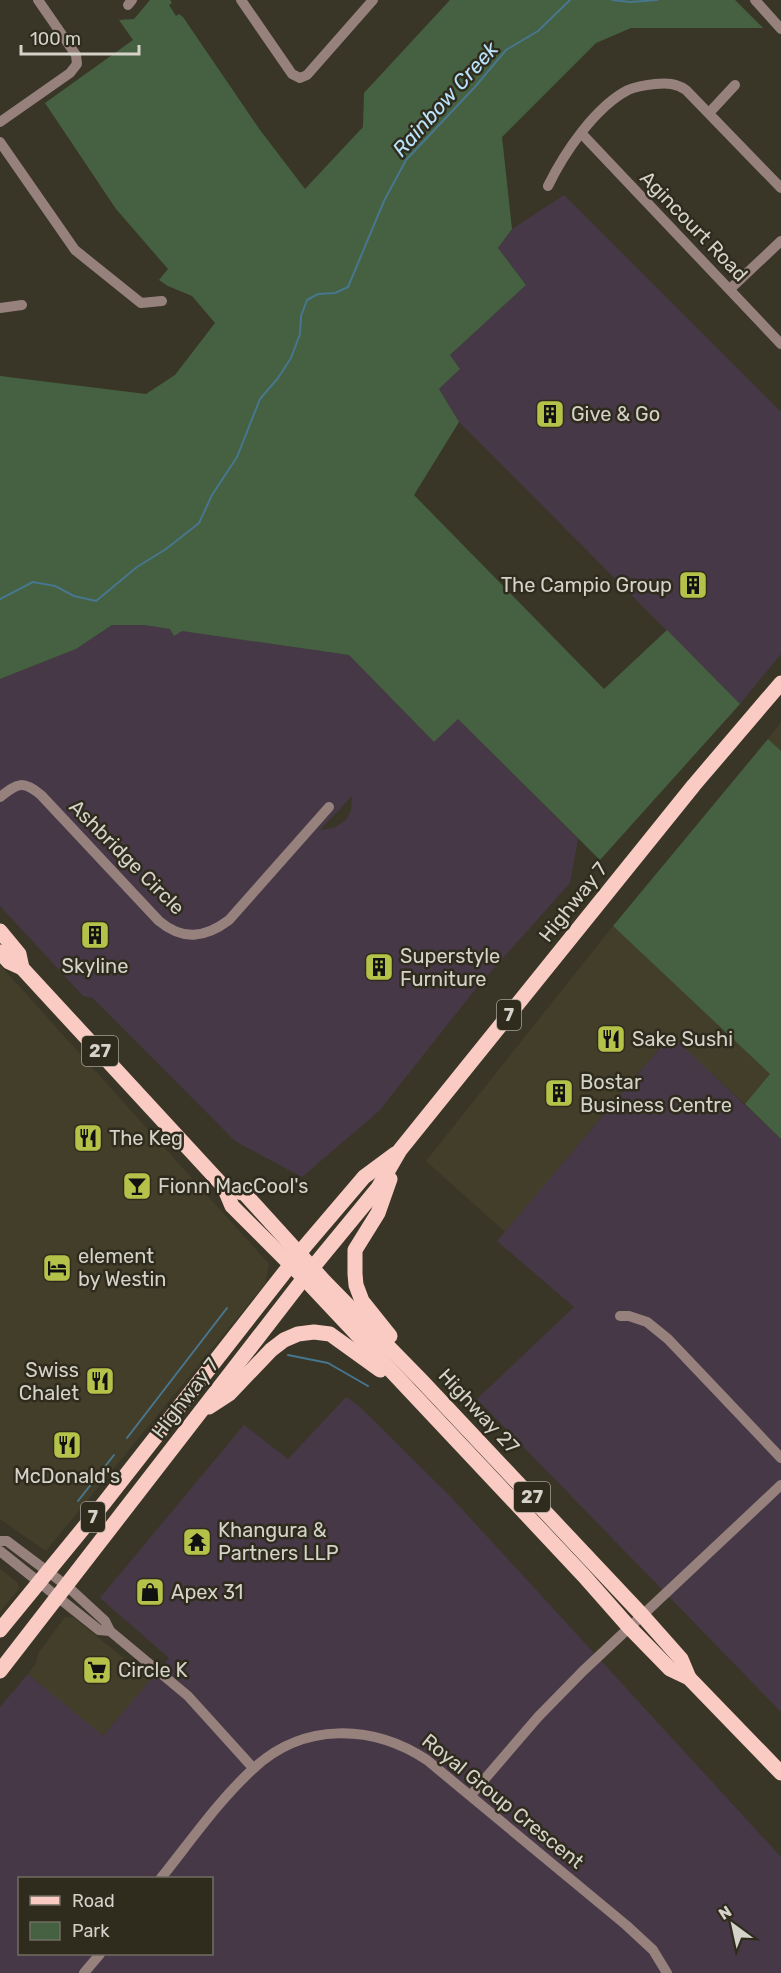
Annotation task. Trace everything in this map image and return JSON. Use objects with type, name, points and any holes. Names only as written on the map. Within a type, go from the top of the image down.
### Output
[{"type":"main road","name":"Highway 7","points":[[0,1671],[308,1273],[378,1188],[400,1150],[694,785],[781,683]]},
{"type":"main road","name":"Highway 27","points":[[0,930],[19,954],[22,968]]},
{"type":"main road","name":"Highway 27","points":[[0,952],[9,962],[22,968],[225,1187],[232,1206],[295,1260],[421,1380],[642,1615],[681,1659],[689,1678]]},
{"type":"main road","name":"Highway 7","points":[[0,1630],[364,1177],[400,1150]]},
{"type":"main road","points":[[400,1150],[378,1213],[355,1250],[356,1285],[362,1301],[421,1380]]},
{"type":"main road","name":"Highway 27","points":[[308,1273],[410,1392],[584,1576],[629,1627],[670,1669],[689,1678],[781,1773]]},
{"type":"main road","points":[[197,1416],[229,1394],[271,1350],[284,1340],[298,1334],[314,1332],[330,1334],[410,1392]]},
{"type":"street","points":[[0,122],[70,73],[77,64],[76,55],[38,0]]},
{"type":"street","points":[[241,0],[292,74],[300,78],[307,75],[373,0]]},
{"type":"street","points":[[755,0],[781,28]]},
{"type":"street","points":[[548,186],[557,168],[582,134],[614,100],[625,92],[640,86],[667,84],[681,86],[780,186]]},
{"type":"street","points":[[709,113],[735,85]]},
{"type":"street","name":"Agincourt Road","points":[[582,134],[781,344]]},
{"type":"street","points":[[0,142],[80,255],[141,303],[162,301]]},
{"type":"street","points":[[730,289],[781,241]]},
{"type":"street","points":[[0,308],[22,305]]},
{"type":"street","name":"Ashbridge Circle","points":[[0,797],[14,787],[30,785],[159,921],[172,930],[196,935],[216,930],[229,920],[329,807]]},
{"type":"street","points":[[620,1316],[629,1316],[647,1322],[669,1339],[781,1458]]},
{"type":"street","points":[[471,1795],[538,1717],[629,1627],[781,1485]]},
{"type":"street","points":[[0,1541],[7,1541],[99,1630],[110,1631],[167,1677],[188,1696],[253,1768]]},
{"type":"street","points":[[0,1551],[44,1576]]},
{"type":"street","name":"Royal Group Crescent","points":[[162,1877],[253,1768],[290,1744],[312,1737],[343,1733],[368,1735],[410,1748],[471,1795],[626,1925],[653,1950],[667,1973]]},
{"type":"street","points":[[84,1973],[98,1955]]},
{"type":"shaded area","points":[[564,195],[781,412],[781,654],[740,704],[459,422],[439,389],[460,369],[450,355],[526,285],[498,248],[512,229]]},
{"type":"shaded area","points":[[112,625],[144,625],[349,655],[434,742],[457,718],[578,839],[570,883],[478,986],[379,1111],[302,1177],[235,1141],[93,998],[83,996],[0,906],[0,679],[76,649]],"holes":[[[352,796],[351,811],[346,820],[334,828],[320,830]]]},
{"type":"shaded area","points":[[781,722],[781,751],[768,739]]},
{"type":"shaded area","points":[[613,926],[770,1074],[745,1104],[670,1036],[505,1232],[426,1161]]},
{"type":"shaded area","points":[[0,965],[269,1264],[265,1284],[46,1551],[0,1519]]},
{"type":"shaded area","points":[[671,1035],[781,1139],[781,1712],[477,1399],[574,1307],[497,1241]]},
{"type":"shaded area","points":[[346,1397],[359,1406],[450,1496],[781,1857],[781,1973],[0,1973],[0,1707],[28,1674],[103,1736],[169,1658],[100,1598],[244,1425],[288,1459]]},
{"type":"shaded area","points":[[0,1569],[18,1583],[19,1589],[0,1612]]},
{"type":"shaded area","points":[[65,1617],[74,1618],[151,1680],[102,1737],[28,1674],[36,1663],[38,1654]]},
{"type":"green space","points":[[150,0],[170,0],[172,3],[169,5],[176,16],[179,14],[183,17],[260,130],[305,189],[363,127],[364,93],[450,0],[735,0],[763,28],[631,28],[596,43],[502,137],[512,229],[498,248],[526,285],[450,355],[460,369],[439,389],[459,422],[414,495],[604,689],[667,630],[740,704],[600,860],[458,719],[434,742],[349,655],[182,631],[174,636],[170,629],[144,625],[112,625],[76,649],[0,679],[0,376],[146,394],[175,375],[215,323],[192,296],[159,280],[168,269],[116,209],[45,103],[133,40],[119,20],[134,19]]},
{"type":"green space","points":[[768,739],[781,751],[781,1139],[745,1104],[770,1074],[613,926]]},
{"type":"waterway","name":"Rainbow Creek","points":[[0,599],[33,582],[55,586],[74,596],[96,601],[137,567],[166,549],[199,523],[212,495],[237,457],[260,399],[291,358],[300,334],[301,316],[307,300],[318,294],[335,293],[348,287],[384,201],[406,160],[474,88],[506,50],[538,31],[570,0]]},
{"type":"waterway","name":"Rainbow Creek","points":[[612,0],[630,2],[657,0]]},
{"type":"waterway","points":[[127,1438],[227,1308]]},
{"type":"waterway","points":[[288,1355],[328,1363],[368,1386]]},
{"type":"waterway","points":[[78,1501],[114,1455]]},
{"type":"place","name":"Give & Go","points":[[550,414]]},
{"type":"place","name":"The Campio Group","points":[[693,585]]},
{"type":"place","name":"Skyline","points":[[95,935]]},
{"type":"place","name":"Superstyle Furniture","points":[[379,967]]},
{"type":"place","name":"Sake Sushi","points":[[611,1039]]},
{"type":"place","name":"Bostar Business Centre","points":[[559,1093]]},
{"type":"place","name":"The Keg","points":[[88,1138]]},
{"type":"place","name":"Fionn MacCool's","points":[[137,1186]]},
{"type":"place","name":"element by Westin","points":[[57,1268]]},
{"type":"place","name":"Swiss Chalet","points":[[100,1381]]},
{"type":"place","name":"McDonald's","points":[[67,1445]]},
{"type":"place","name":"Khangura & Partners LLP","points":[[197,1542]]},
{"type":"place","name":"Apex 31","points":[[150,1592]]},
{"type":"place","name":"Circle K","points":[[97,1670]]}]
